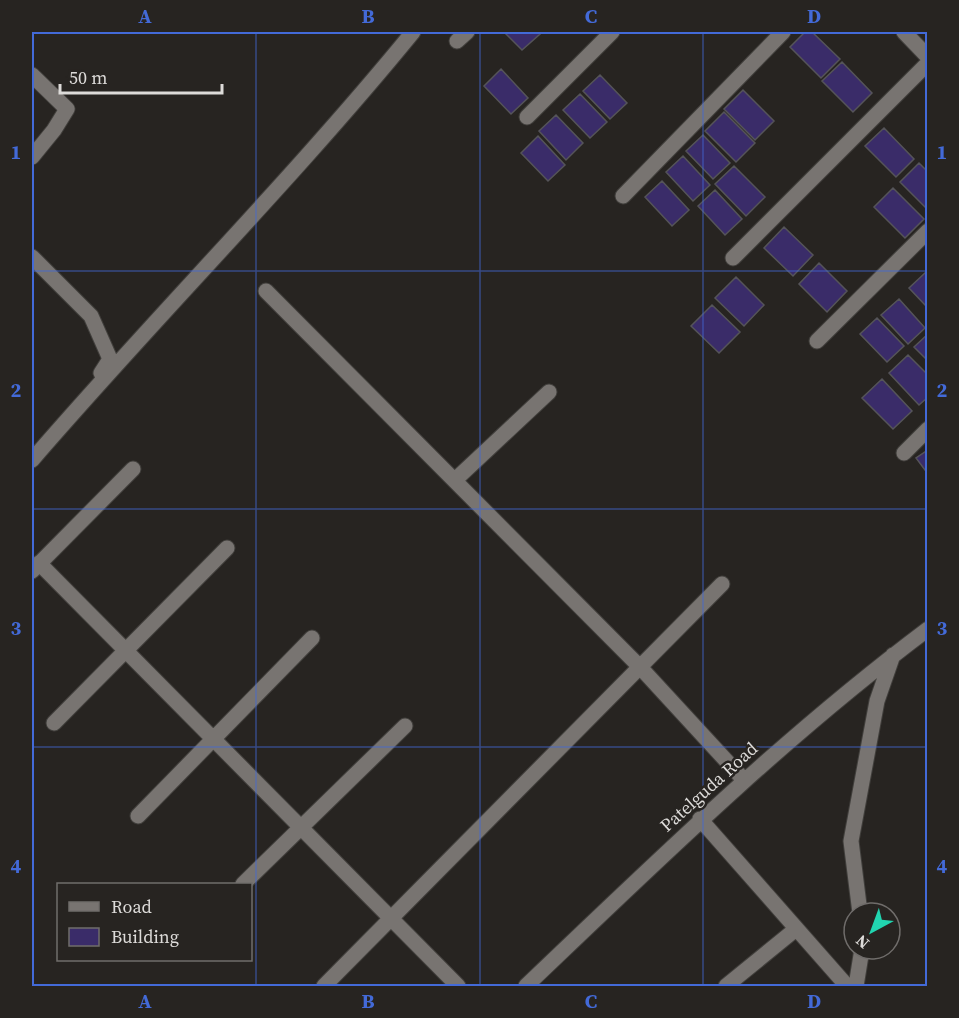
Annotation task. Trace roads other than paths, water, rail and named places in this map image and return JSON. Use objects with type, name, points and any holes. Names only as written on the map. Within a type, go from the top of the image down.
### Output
[{"type":"street","points":[[32,460],[89,394],[224,250],[413,32]]},
{"type":"street","points":[[528,117],[612,32]]},
{"type":"street","points":[[623,196],[783,32]]},
{"type":"street","points":[[904,32],[927,57]]},
{"type":"street","points":[[733,258],[927,63]]},
{"type":"street","points":[[32,75],[67,109],[54,130],[32,157]]},
{"type":"street","points":[[816,342],[927,231]]},
{"type":"street","points":[[32,257],[91,316],[110,359],[89,394]]},
{"type":"street","points":[[266,291],[640,667],[744,780]]},
{"type":"street","points":[[455,480],[549,393]]},
{"type":"street","points":[[904,453],[927,429]]},
{"type":"street","points":[[133,469],[35,567],[126,651],[458,987]]},
{"type":"street","points":[[54,723],[226,548]]},
{"type":"street","points":[[324,987],[722,584]]},
{"type":"street","name":"Patelguda Road","points":[[526,987],[700,819],[893,655],[927,629]]},
{"type":"street","points":[[138,816],[312,638]]},
{"type":"street","points":[[858,901],[851,841],[877,701],[893,655]]},
{"type":"street","points":[[245,883],[405,726]]},
{"type":"street","points":[[700,819],[847,987]]},
{"type":"street","points":[[726,987],[796,929]]},
{"type":"street","points":[[856,987],[860,961]]}]
